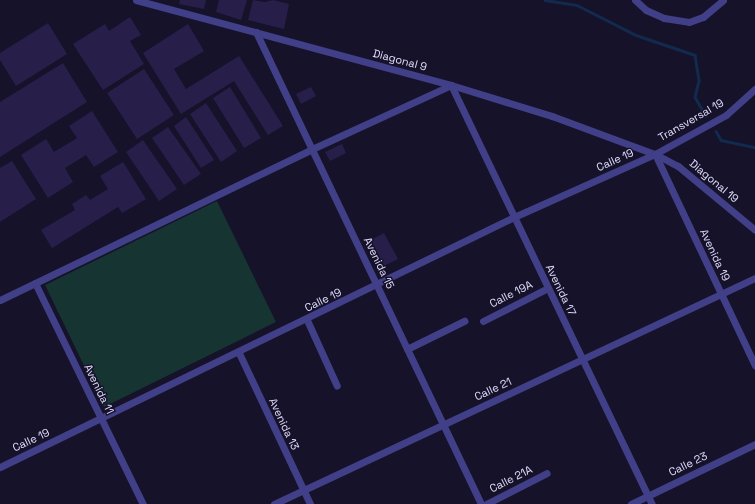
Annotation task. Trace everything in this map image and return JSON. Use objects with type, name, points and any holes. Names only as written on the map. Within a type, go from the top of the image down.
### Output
[{"type":"street","name":"Diagonal 9","points":[[136,0],[166,3],[256,32],[451,85],[552,116],[655,154]]},
{"type":"street","points":[[635,0],[646,10],[664,18],[688,22],[703,17],[723,0]]},
{"type":"street","name":"Avenida 15","points":[[256,32],[378,286],[442,425],[481,504]]},
{"type":"street","points":[[0,300],[312,149],[451,85]]},
{"type":"street","name":"Avenida 17","points":[[451,85],[652,504]]},
{"type":"street","name":"Transversal 19","points":[[655,154],[726,115],[755,89]]},
{"type":"street","name":"Calle 19","points":[[0,467],[378,286],[514,217],[655,154]]},
{"type":"street","name":"Diagonal 19","points":[[655,154],[678,166],[755,230]]},
{"type":"street","name":"Avenida 19","points":[[655,154],[755,366]]},
{"type":"street","name":"Calle 21","points":[[274,504],[755,278]]},
{"type":"street","name":"Avenida 11","points":[[35,283],[143,504]]},
{"type":"street","name":"Calle 19A","points":[[483,321],[548,288]]},
{"type":"street","points":[[307,320],[337,386]]},
{"type":"street","points":[[407,349],[464,321]]},
{"type":"street","name":"Avenida 13","points":[[239,353],[310,504]]},
{"type":"street","name":"Calle 23","points":[[630,504],[755,444]]},
{"type":"street","name":"Calle 21A","points":[[486,504],[547,473]]},
{"type":"green space","points":[[217,201],[276,322],[104,407],[45,285]]},
{"type":"building","points":[[180,0],[206,0],[204,9],[179,4]]},
{"type":"building","points":[[219,0],[247,0],[241,20],[216,12]]},
{"type":"building","points":[[253,0],[265,2],[273,0],[289,4],[284,29],[248,20]]},
{"type":"building","points":[[130,17],[141,35],[130,41],[144,64],[103,90],[73,44],[105,24],[109,31]]},
{"type":"building","points":[[48,23],[67,54],[16,86],[0,60],[0,53]]},
{"type":"building","points":[[188,24],[204,51],[174,69],[186,89],[239,56],[283,126],[268,135],[234,81],[181,114],[143,53]]},
{"type":"building","points":[[63,63],[87,102],[0,157],[0,102]]},
{"type":"building","points":[[144,69],[174,115],[137,139],[107,93]]},
{"type":"building","points":[[230,87],[261,138],[244,148],[213,98]]},
{"type":"building","points":[[311,87],[316,96],[301,104],[296,94]]},
{"type":"building","points":[[206,103],[237,151],[221,162],[190,114]]},
{"type":"building","points":[[92,111],[118,152],[94,167],[86,155],[65,168],[73,182],[48,198],[21,155],[46,139],[54,152],[77,138],[69,126]]},
{"type":"building","points":[[186,117],[214,160],[201,168],[174,126]]},
{"type":"building","points":[[168,127],[201,174],[184,185],[152,138]]},
{"type":"building","points":[[143,140],[177,189],[159,201],[126,152]]},
{"type":"building","points":[[342,144],[346,153],[330,161],[325,152]]},
{"type":"building","points":[[12,161],[36,199],[0,222],[0,168]]},
{"type":"building","points":[[123,162],[146,199],[122,213],[118,207],[52,248],[41,230],[75,210],[72,204],[86,195],[90,200],[108,189],[100,176]]},
{"type":"building","points":[[384,233],[398,259],[384,266],[371,240]]},
{"type":"waterway","points":[[545,0],[577,5],[636,35],[695,55],[699,81],[695,97],[706,116]]},
{"type":"waterway","points":[[716,131],[721,140],[755,147]]}]
